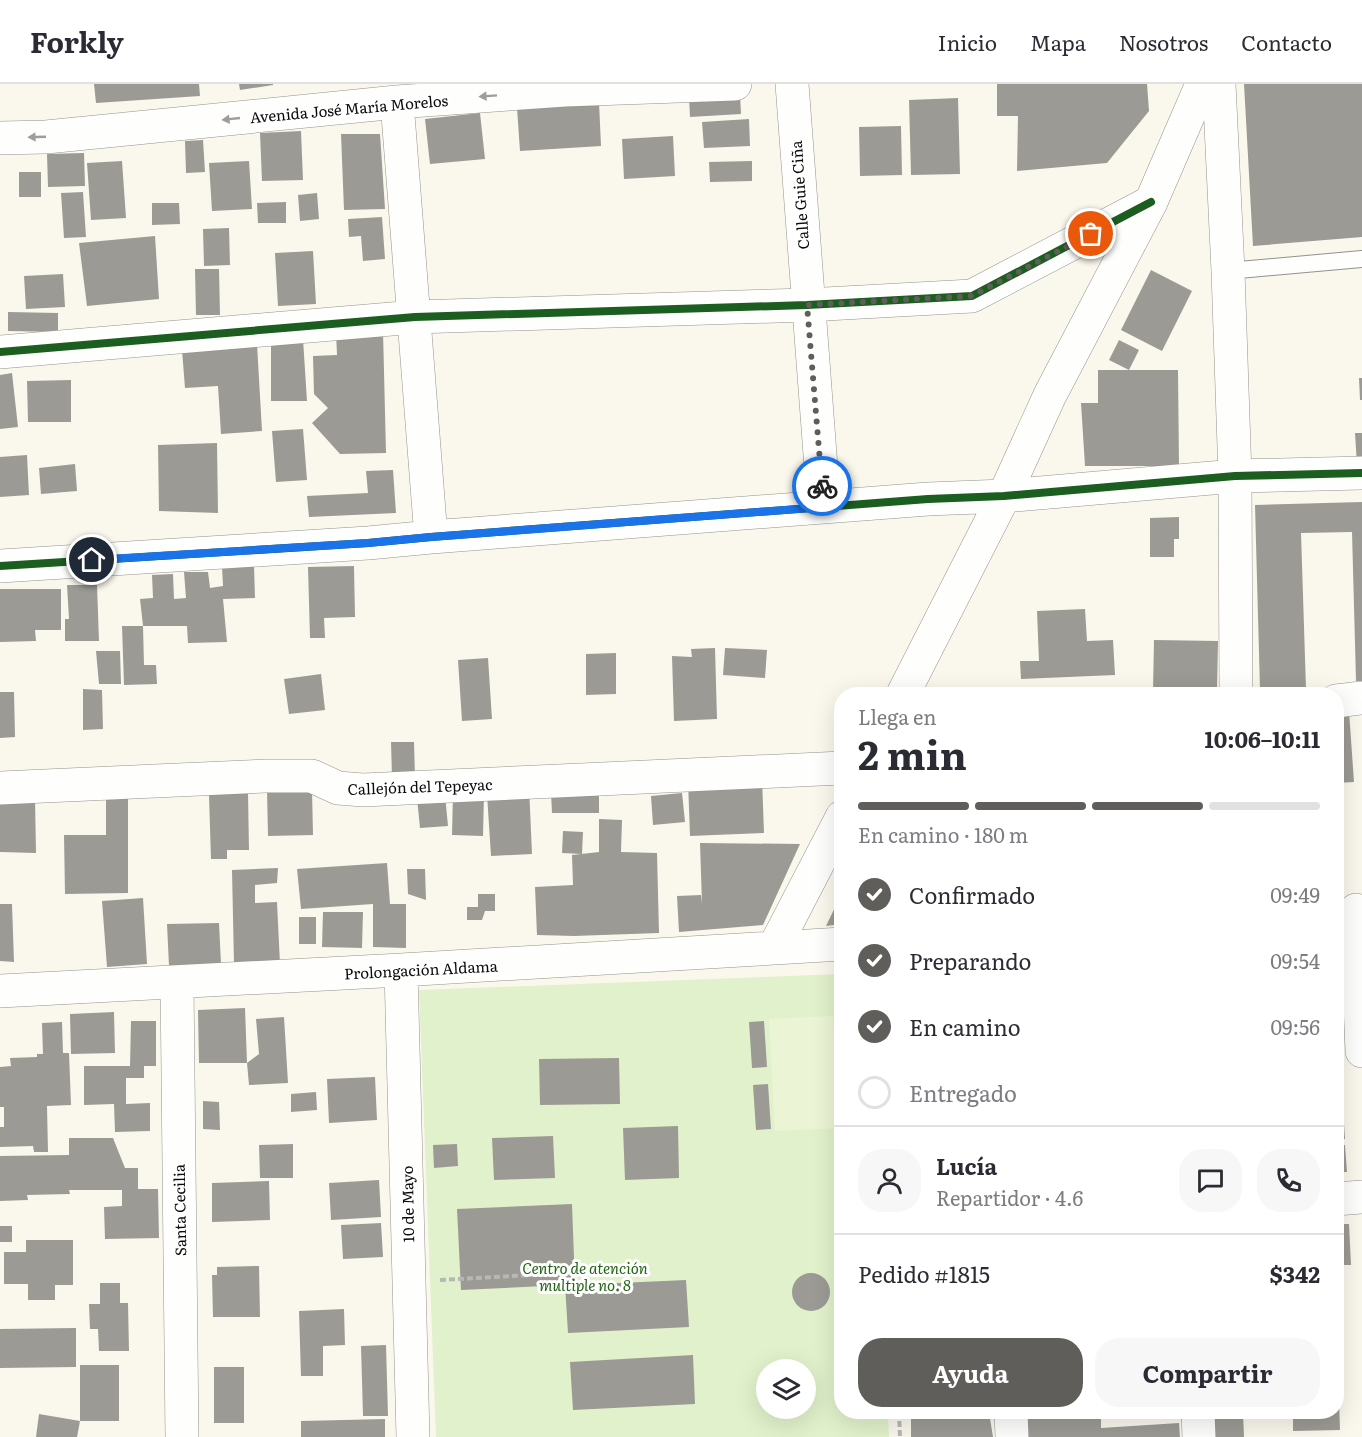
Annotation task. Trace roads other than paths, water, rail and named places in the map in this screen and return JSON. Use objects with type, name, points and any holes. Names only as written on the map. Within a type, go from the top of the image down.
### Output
[{"type":"street","name":"Avenida José María Morelos","points":[[0,138],[57,135],[397,102],[449,91],[565,90],[735,84]]},
{"type":"street","name":"Calle Guie Ciña","points":[[792,84],[824,507]]},
{"type":"street","points":[[907,687],[1004,496],[1050,395],[1151,202],[1202,84]]},
{"type":"street","points":[[1219,84],[1235,476],[1236,687]]},
{"type":"street","points":[[397,102],[431,537]]},
{"type":"street","points":[[0,352],[415,317],[807,305],[972,296],[1151,202]]},
{"type":"street","points":[[0,566],[368,543],[824,507],[1004,496],[1235,476],[1362,472]]},
{"type":"street","points":[[1344,700],[1362,698]]},
{"type":"street","name":"Callejón del Tepeyac","points":[[0,788],[312,776],[338,788],[363,790],[834,768]]},
{"type":"street","points":[[774,948],[834,832]]},
{"type":"street","points":[[1352,910],[1362,1051]]},
{"type":"street","name":"Prolongación Aldama","points":[[0,991],[177,983],[834,944]]},
{"type":"street","name":"10 de Mayo","points":[[401,970],[413,1437]]},
{"type":"street","name":"Santa Cecilia","points":[[177,983],[182,1437]]},
{"type":"street","points":[[1344,1198],[1362,1197]]},
{"type":"street","points":[[1011,1419],[1012,1437]]},
{"type":"street","points":[[1198,1419],[1199,1437]]},
{"type":"lane","points":[[1228,271],[1362,259]]},
{"type":"park label","name":"Centro de atención multiple no. 8","points":[[585,1276]]}]
